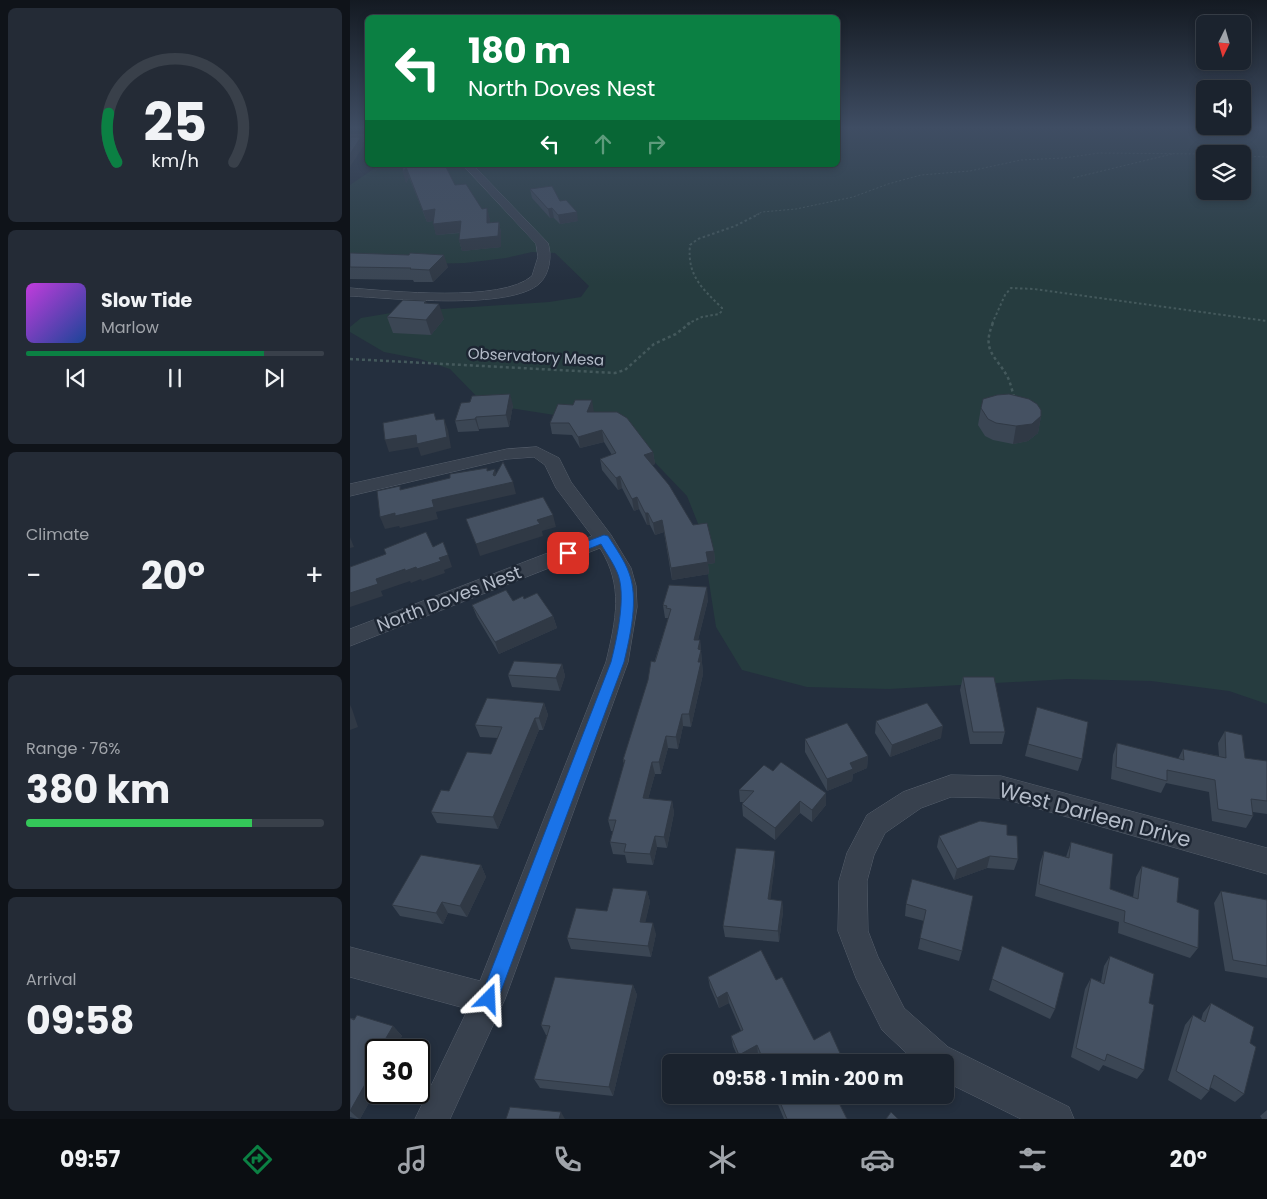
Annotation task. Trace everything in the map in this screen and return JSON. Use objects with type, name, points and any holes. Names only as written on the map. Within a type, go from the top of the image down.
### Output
[{"type":"street","points":[[351,293],[480,297],[511,292],[533,282],[539,275],[545,252],[542,243],[482,180]]},
{"type":"street","points":[[350,490],[507,454],[537,452],[553,462],[557,475],[604,539],[624,573],[627,601],[624,632],[617,662],[489,999],[432,1119]]},
{"type":"street","name":"North Doves Nest","points":[[350,638],[604,539]]},
{"type":"street","name":"West Darleen Drive","points":[[931,1054],[893,1019],[867,967],[853,932],[853,882],[861,853],[876,824],[912,800],[951,786],[1002,787],[1267,861]]},
{"type":"street","points":[[350,962],[489,999]]},
{"type":"street","name":"West Darleen Drive","points":[[954,1068],[1057,1119]]},
{"type":"path","name":"Observatory Mesa","points":[[350,359],[615,373],[625,370],[654,344],[676,334],[688,324],[702,317],[719,314],[722,310],[696,282],[688,255],[690,245],[698,239],[735,226],[762,212],[796,209],[852,197],[905,180]]},
{"type":"path","points":[[1016,404],[1007,376],[991,355],[989,332],[1005,295],[1011,288],[1034,289],[1267,321]]},
{"type":"green space","points":[[357,180],[1196,180],[1196,200],[1251,200],[1251,180],[1267,180],[1267,704],[1229,691],[1151,681],[1068,679],[889,689],[807,687],[742,670],[716,627],[701,531],[687,496],[619,425],[484,404],[450,369],[420,359],[384,352],[350,332],[350,327],[361,318],[397,312],[549,302],[581,297],[589,286],[555,253],[532,252],[506,258],[465,263],[426,264],[389,262],[350,253],[350,185]]},
{"type":"building","points":[[411,180],[453,180],[455,185],[466,184],[482,209],[487,208],[487,223],[499,222],[498,236],[459,240],[461,221],[433,224],[435,209],[423,211]]},
{"type":"building","points":[[552,186],[560,201],[566,200],[577,212],[558,215],[552,208],[548,209],[530,189]]},
{"type":"building","points":[[350,253],[444,255],[429,270],[350,267]]},
{"type":"building","points":[[403,300],[426,301],[424,303],[439,304],[426,320],[387,317]]},
{"type":"building","points":[[510,394],[506,415],[476,417],[475,419],[455,421],[461,403],[470,402],[472,396]]},
{"type":"building","points":[[1009,394],[1029,399],[1037,404],[1041,410],[1041,416],[1032,424],[1016,426],[996,423],[988,419],[981,408],[983,399]]},
{"type":"building","points":[[575,400],[592,400],[587,412],[617,412],[627,418],[653,452],[644,455],[669,485],[693,525],[707,523],[714,551],[706,552],[708,562],[671,568],[662,520],[653,523],[648,513],[645,513],[637,497],[632,499],[620,476],[616,478],[600,459],[616,453],[602,430],[578,437],[569,423],[550,423],[558,404],[573,405]]},
{"type":"building","points":[[434,413],[436,420],[444,419],[447,437],[417,444],[416,435],[385,440],[383,423]]},
{"type":"building","points":[[503,462],[513,482],[432,500],[434,507],[395,516],[395,513],[380,517],[377,491],[400,486],[400,490],[450,478],[450,474],[487,468],[487,471],[495,469],[493,475],[495,476]]},
{"type":"building","points":[[543,497],[553,515],[537,520],[540,524],[476,544],[466,519]]},
{"type":"building","points":[[426,532],[433,547],[443,542],[448,555],[439,558],[441,561],[417,569],[416,567],[405,571],[405,569],[376,579],[378,584],[350,593],[350,567],[386,554],[384,549]]},
{"type":"building","points":[[669,585],[707,587],[694,640],[700,640],[698,649],[701,650],[698,662],[701,662],[689,714],[682,714],[676,737],[666,736],[659,762],[652,762],[643,798],[672,801],[664,837],[655,836],[650,854],[624,852],[626,844],[610,842],[616,820],[608,820],[625,760],[623,760],[648,680],[651,661],[655,662],[671,609],[663,605]]},
{"type":"building","points":[[506,590],[513,601],[523,596],[524,599],[537,593],[553,616],[495,642],[472,605]]},
{"type":"building","points":[[514,661],[562,664],[556,678],[508,675]]},
{"type":"building","points":[[963,677],[994,677],[1005,732],[973,732]]},
{"type":"building","points":[[487,698],[544,703],[539,718],[535,718],[493,817],[431,812],[441,790],[449,791],[467,752],[491,754],[502,727],[475,725]]},
{"type":"building","points":[[927,703],[943,726],[892,745],[876,721]]},
{"type":"building","points":[[1037,707],[1088,722],[1082,759],[1028,744]]},
{"type":"building","points":[[847,723],[868,756],[850,763],[853,769],[827,779],[805,739]]},
{"type":"building","points":[[1225,731],[1242,735],[1245,758],[1267,761],[1267,801],[1251,799],[1253,816],[1218,809],[1215,780],[1167,770],[1167,781],[1116,767],[1117,743],[1184,760],[1183,749],[1226,758]]},
{"type":"building","points":[[781,762],[826,793],[812,810],[800,801],[775,828],[742,804],[754,791],[739,790],[764,765],[773,771]]},
{"type":"building","points":[[980,821],[1007,825],[1007,835],[1017,836],[1018,859],[990,856],[957,869],[939,836]]},
{"type":"building","points":[[1071,842],[1113,854],[1110,889],[1138,899],[1142,866],[1179,878],[1177,902],[1199,910],[1198,948],[1124,922],[1125,911],[1039,884],[1044,851],[1069,858]]},
{"type":"building","points":[[736,848],[775,851],[768,899],[782,901],[778,931],[723,926]]},
{"type":"building","points":[[421,855],[481,865],[460,906],[442,902],[436,913],[392,905]]},
{"type":"building","points":[[912,879],[973,896],[962,951],[920,938],[926,910],[906,904]]},
{"type":"building","points":[[613,888],[647,891],[640,922],[653,923],[648,946],[567,938],[576,908],[607,911]]},
{"type":"building","points":[[1221,891],[1267,900],[1267,966],[1233,960]]},
{"type":"building","points":[[1002,946],[1064,973],[1055,1009],[992,979]]},
{"type":"building","points":[[761,950],[776,980],[782,977],[814,1040],[830,1031],[840,1054],[761,1054],[757,1045],[739,1054],[731,1036],[743,1030],[727,992],[717,998],[708,977]]},
{"type":"building","points":[[1110,956],[1154,974],[1149,1003],[1154,1005],[1144,1070],[1107,1054],[1105,1061],[1076,1048],[1091,978],[1104,984]]},
{"type":"building","points":[[555,977],[633,985],[609,1087],[534,1079],[550,1026],[541,1025]]},
{"type":"building","points":[[1211,1003],[1254,1027],[1250,1043],[1256,1047],[1244,1094],[1214,1075],[1209,1091],[1176,1071],[1193,1015],[1205,1022]]},
{"type":"building","points":[[357,1015],[393,1026],[385,1039],[365,1039],[365,1084],[350,1111],[350,1018],[354,1020]]},
{"type":"building","points":[[781,1104],[840,1104],[847,1119],[787,1119]]},
{"type":"building","points":[[510,1107],[561,1112],[559,1119],[506,1119]]},
{"type":"building","points":[[891,1112],[898,1119],[886,1119]]},
{"type":"route","points":[[489,999],[617,662],[624,632],[627,601],[624,573],[604,539],[568,553]]}]
